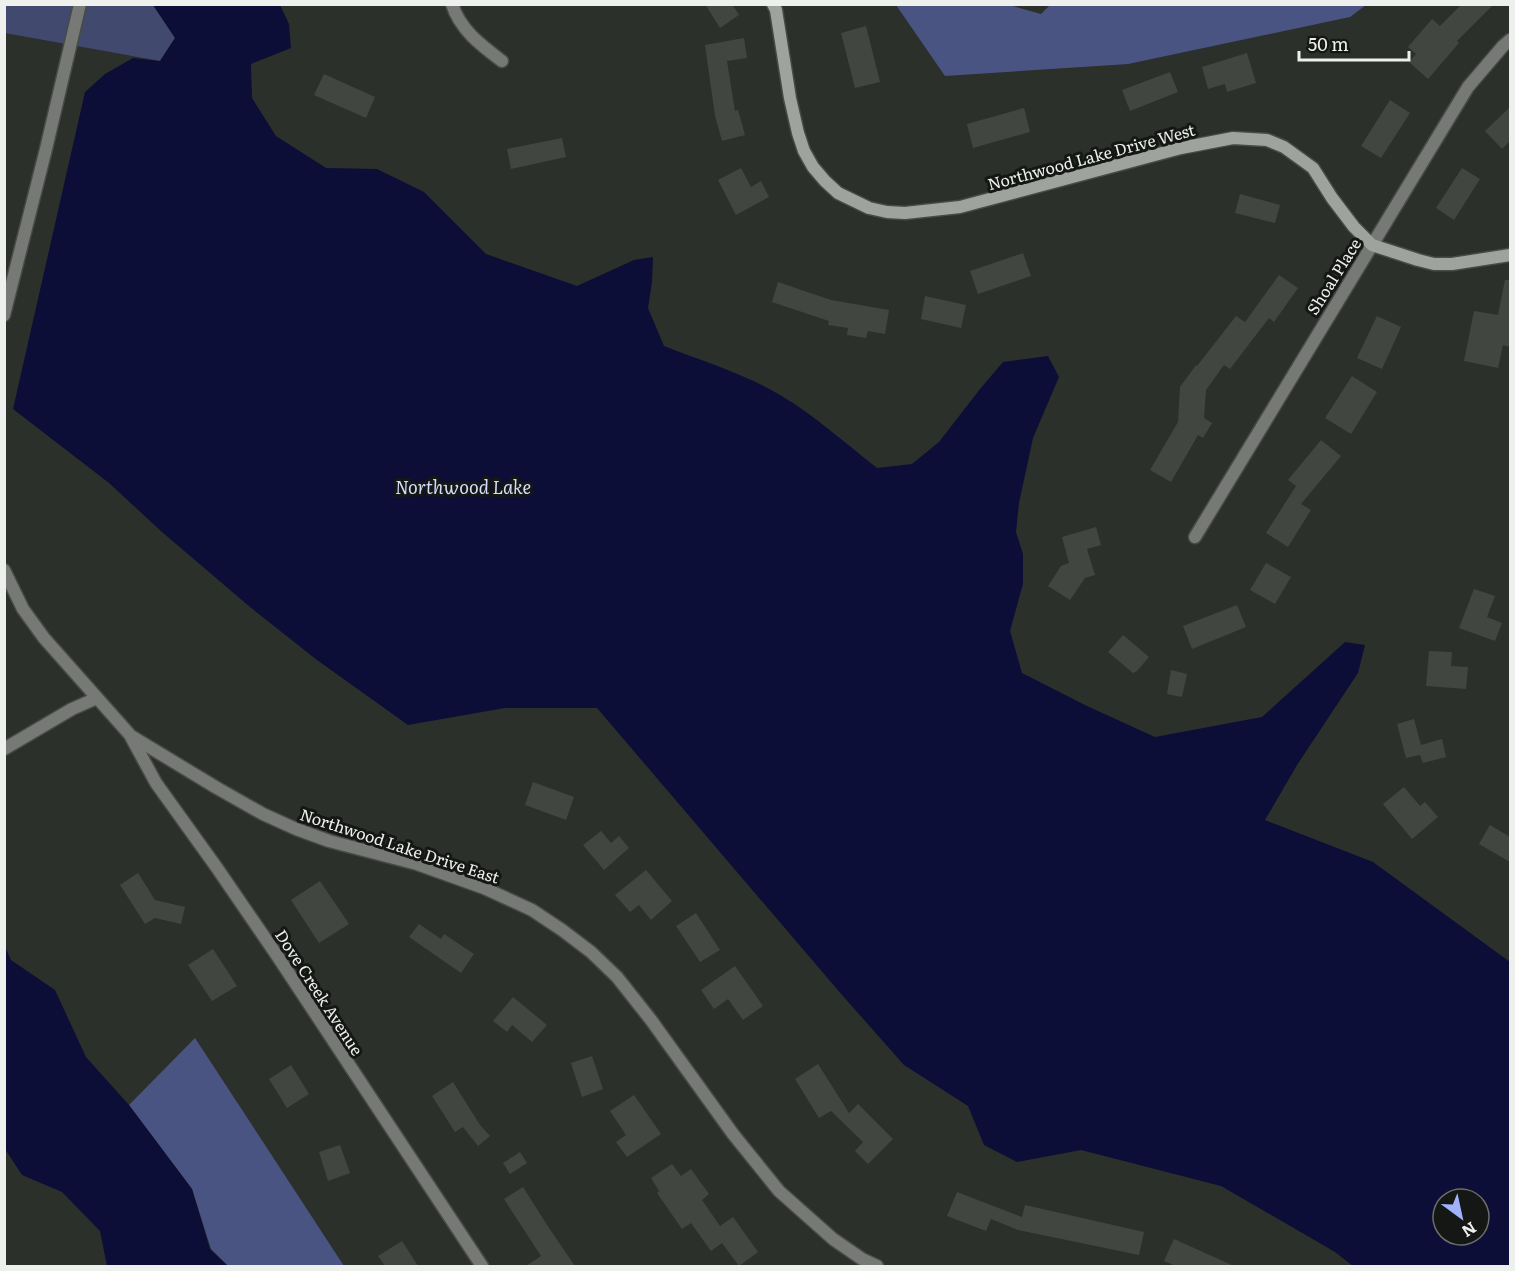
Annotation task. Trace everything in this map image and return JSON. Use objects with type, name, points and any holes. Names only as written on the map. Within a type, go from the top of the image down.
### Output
[{"type":"street","points":[[4,315],[49,139],[80,4]]},
{"type":"street","points":[[453,4],[455,15],[476,41],[502,61]]},
{"type":"street","name":"Northwood Lake Drive West","points":[[773,4],[776,10],[790,98],[804,151],[813,167],[838,193],[869,208],[905,213],[960,207],[1181,148],[1244,138],[1267,140],[1284,147],[1313,168],[1354,227],[1372,245],[1434,264],[1452,264],[1510,255]]},
{"type":"street","name":"Shoal Place","points":[[1195,537],[1468,87],[1510,40]]},
{"type":"street","name":"Northwood Lake Drive East","points":[[4,570],[33,624],[131,736],[263,814],[329,841],[417,864],[484,888],[532,910],[591,952],[617,977],[665,1038],[733,1134],[779,1191],[833,1239],[862,1259],[877,1266]]},
{"type":"street","points":[[4,749],[97,698]]},
{"type":"street","name":"Dove Creek Avenue","points":[[131,736],[156,783],[218,868],[482,1266]]},
{"type":"shaded area","points":[[4,5],[153,5],[175,38],[160,61],[5,33]]},
{"type":"shaded area","points":[[896,5],[1009,5],[1041,14],[1050,5],[1366,5],[1350,17],[1128,64],[945,76]]},
{"type":"shaded area","points":[[195,1038],[344,1266],[228,1266],[211,1249],[192,1189],[129,1105]]},
{"type":"water","name":"Northwood Lake","points":[[153,5],[280,5],[289,24],[291,48],[251,64],[252,98],[276,136],[326,168],[377,169],[424,192],[486,254],[577,286],[634,260],[653,257],[648,308],[664,346],[767,387],[817,420],[877,468],[912,464],[939,442],[1003,362],[1048,356],[1059,377],[1033,438],[1019,503],[1016,532],[1023,554],[1023,584],[1010,631],[1022,673],[1155,737],[1262,717],[1345,642],[1365,645],[1358,673],[1297,765],[1265,820],[1373,862],[1510,962],[1510,1266],[1353,1266],[1335,1252],[1221,1186],[1081,1150],[1017,1162],[984,1145],[968,1106],[904,1065],[597,708],[505,708],[408,725],[317,660],[250,607],[109,483],[13,409],[85,92],[105,74],[133,58],[160,61],[175,38]]},
{"type":"water","points":[[5,947],[11,960],[55,990],[86,1057],[129,1105],[192,1189],[210,1249],[228,1266],[107,1266],[100,1231],[62,1192],[22,1175],[5,1149]]},
{"type":"building","points":[[705,4],[732,4],[739,15],[720,28]]},
{"type":"building","points":[[1462,4],[1494,4],[1457,41],[1459,43],[1428,79],[1409,62],[1416,54],[1408,47],[1432,19],[1440,26]]},
{"type":"building","points":[[866,26],[880,82],[855,88],[841,33]]},
{"type":"building","points":[[744,38],[747,58],[727,61],[735,111],[738,110],[745,135],[722,141],[715,116],[705,45]]},
{"type":"building","points":[[1247,53],[1256,83],[1227,92],[1225,84],[1208,89],[1202,67]]},
{"type":"building","points":[[1170,72],[1178,92],[1130,111],[1122,90]]},
{"type":"building","points":[[324,74],[375,97],[366,118],[314,95]]},
{"type":"building","points":[[1390,100],[1410,113],[1381,158],[1361,146]]},
{"type":"building","points":[[1510,107],[1510,141],[1502,149],[1485,131]]},
{"type":"building","points":[[1024,108],[1030,132],[973,148],[967,124]]},
{"type":"building","points":[[562,138],[566,157],[511,169],[507,149]]},
{"type":"building","points":[[741,168],[751,187],[761,181],[769,197],[736,215],[718,180]]},
{"type":"building","points":[[1462,168],[1480,179],[1454,220],[1436,208]]},
{"type":"building","points":[[1240,194],[1280,205],[1275,223],[1235,213]]},
{"type":"building","points":[[1023,253],[1031,276],[978,294],[970,271]]},
{"type":"building","points":[[1279,275],[1298,288],[1274,322],[1269,318],[1230,369],[1224,365],[1206,390],[1204,418],[1212,423],[1203,438],[1198,435],[1171,482],[1150,470],[1178,422],[1180,387],[1236,316],[1245,322]]},
{"type":"building","points":[[1505,280],[1510,280],[1510,347],[1503,345],[1498,368],[1464,361],[1474,311],[1498,315]]},
{"type":"building","points":[[778,282],[831,300],[889,310],[885,334],[868,331],[866,338],[847,335],[848,328],[828,325],[829,321],[772,302]]},
{"type":"building","points":[[925,296],[966,305],[961,328],[921,319]]},
{"type":"building","points":[[1377,316],[1401,327],[1382,369],[1357,358]]},
{"type":"building","points":[[1352,376],[1377,392],[1351,434],[1325,418]]},
{"type":"building","points":[[1321,440],[1341,456],[1301,504],[1311,510],[1288,547],[1266,533],[1296,486],[1288,480]]},
{"type":"building","points":[[1096,527],[1101,545],[1087,549],[1095,575],[1085,578],[1070,600],[1048,586],[1061,566],[1069,563],[1062,537]]},
{"type":"building","points":[[1266,563],[1291,577],[1275,604],[1250,590]]},
{"type":"building","points":[[1474,589],[1495,596],[1487,617],[1502,623],[1495,641],[1459,628]]},
{"type":"building","points":[[1237,605],[1246,627],[1192,649],[1183,626]]},
{"type":"building","points":[[1123,635],[1149,657],[1133,673],[1108,652]]},
{"type":"building","points":[[1429,651],[1452,652],[1451,666],[1468,667],[1466,689],[1426,686]]},
{"type":"building","points":[[1171,670],[1187,674],[1182,697],[1167,694]]},
{"type":"building","points":[[1414,719],[1421,745],[1442,739],[1446,757],[1423,763],[1420,755],[1406,758],[1397,724]]},
{"type":"building","points":[[533,782],[574,797],[566,820],[525,805]]},
{"type":"building","points":[[1404,787],[1420,806],[1425,802],[1438,817],[1412,839],[1383,804]]},
{"type":"building","points":[[1490,825],[1510,837],[1510,862],[1479,844]]},
{"type":"building","points":[[601,831],[611,843],[619,836],[629,848],[604,870],[583,845]]},
{"type":"building","points":[[646,870],[672,901],[651,920],[639,905],[630,912],[615,895]]},
{"type":"building","points":[[138,873],[155,900],[185,907],[181,924],[155,918],[145,924],[120,885]]},
{"type":"building","points":[[320,881],[349,924],[319,943],[291,900]]},
{"type":"building","points":[[696,913],[720,950],[700,962],[676,926]]},
{"type":"building","points":[[419,924],[441,939],[444,934],[474,954],[461,973],[409,937]]},
{"type":"building","points":[[213,949],[237,986],[212,1001],[188,965]]},
{"type":"building","points":[[735,966],[763,1006],[743,1020],[728,999],[714,1009],[701,990]]},
{"type":"building","points":[[513,997],[547,1025],[532,1042],[512,1025],[507,1032],[493,1021]]},
{"type":"building","points":[[592,1056],[603,1089],[582,1097],[571,1063]]},
{"type":"building","points":[[818,1064],[849,1113],[858,1104],[893,1139],[868,1164],[855,1151],[863,1142],[831,1111],[819,1118],[795,1079]]},
{"type":"building","points":[[291,1065],[309,1094],[287,1108],[269,1079]]},
{"type":"building","points":[[453,1082],[480,1125],[490,1136],[478,1146],[463,1127],[455,1132],[432,1096]]},
{"type":"building","points":[[634,1095],[661,1134],[627,1157],[616,1142],[626,1135],[610,1111]]},
{"type":"building","points":[[340,1145],[350,1173],[328,1181],[319,1152]]},
{"type":"building","points":[[520,1152],[527,1163],[510,1174],[503,1163]]},
{"type":"building","points":[[672,1164],[681,1176],[691,1169],[709,1194],[702,1200],[720,1226],[733,1217],[758,1252],[739,1266],[722,1243],[711,1251],[691,1223],[682,1229],[657,1193],[659,1191],[651,1178]]},
{"type":"building","points":[[523,1187],[575,1266],[526,1266],[541,1256],[504,1199]]},
{"type":"building","points":[[957,1192],[1022,1217],[1025,1205],[1144,1232],[1139,1255],[1018,1230],[991,1219],[986,1231],[947,1216]]},
{"type":"building","points":[[1174,1239],[1234,1266],[1176,1266],[1164,1261]]},
{"type":"building","points":[[402,1241],[418,1266],[385,1266],[378,1256]]}]
